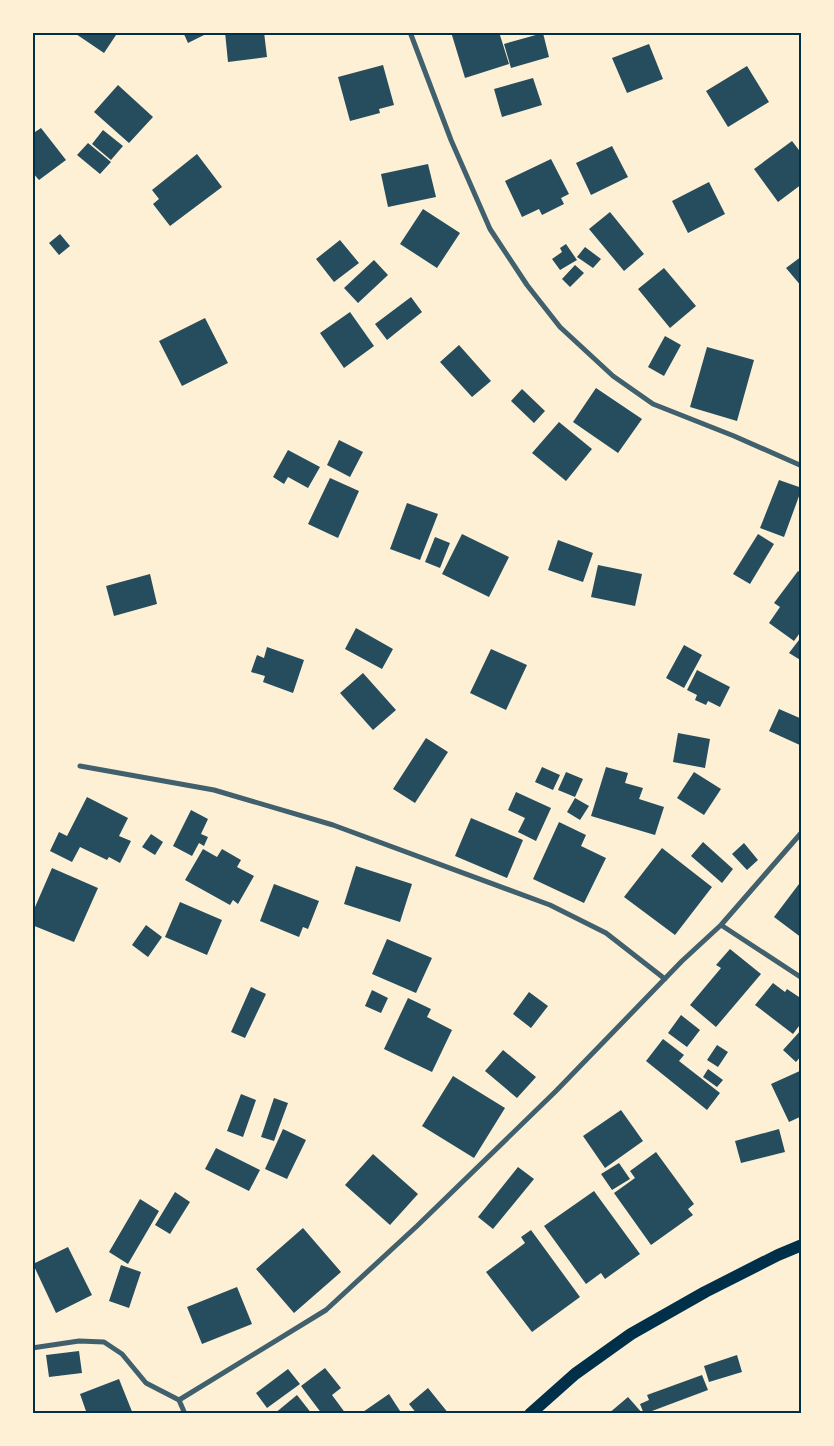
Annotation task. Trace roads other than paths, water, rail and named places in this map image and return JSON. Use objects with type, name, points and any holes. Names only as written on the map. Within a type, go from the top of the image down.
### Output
[{"type":"main road","points":[[530,1414],[575,1374],[631,1334],[705,1292],[802,1245]]},
{"type":"street","points":[[410,32],[451,140],[490,229],[527,285],[560,327],[613,376],[653,404],[734,436],[802,466]]},
{"type":"street","points":[[80,766],[214,790],[333,825],[550,905],[606,933],[665,979]]},
{"type":"street","points":[[180,1400],[326,1310],[417,1226],[549,1098],[720,925],[802,832]]},
{"type":"street","points":[[720,925],[802,978]]},
{"type":"street","points":[[32,1348],[79,1341],[104,1342],[122,1354],[146,1384],[180,1400],[185,1414]]}]
